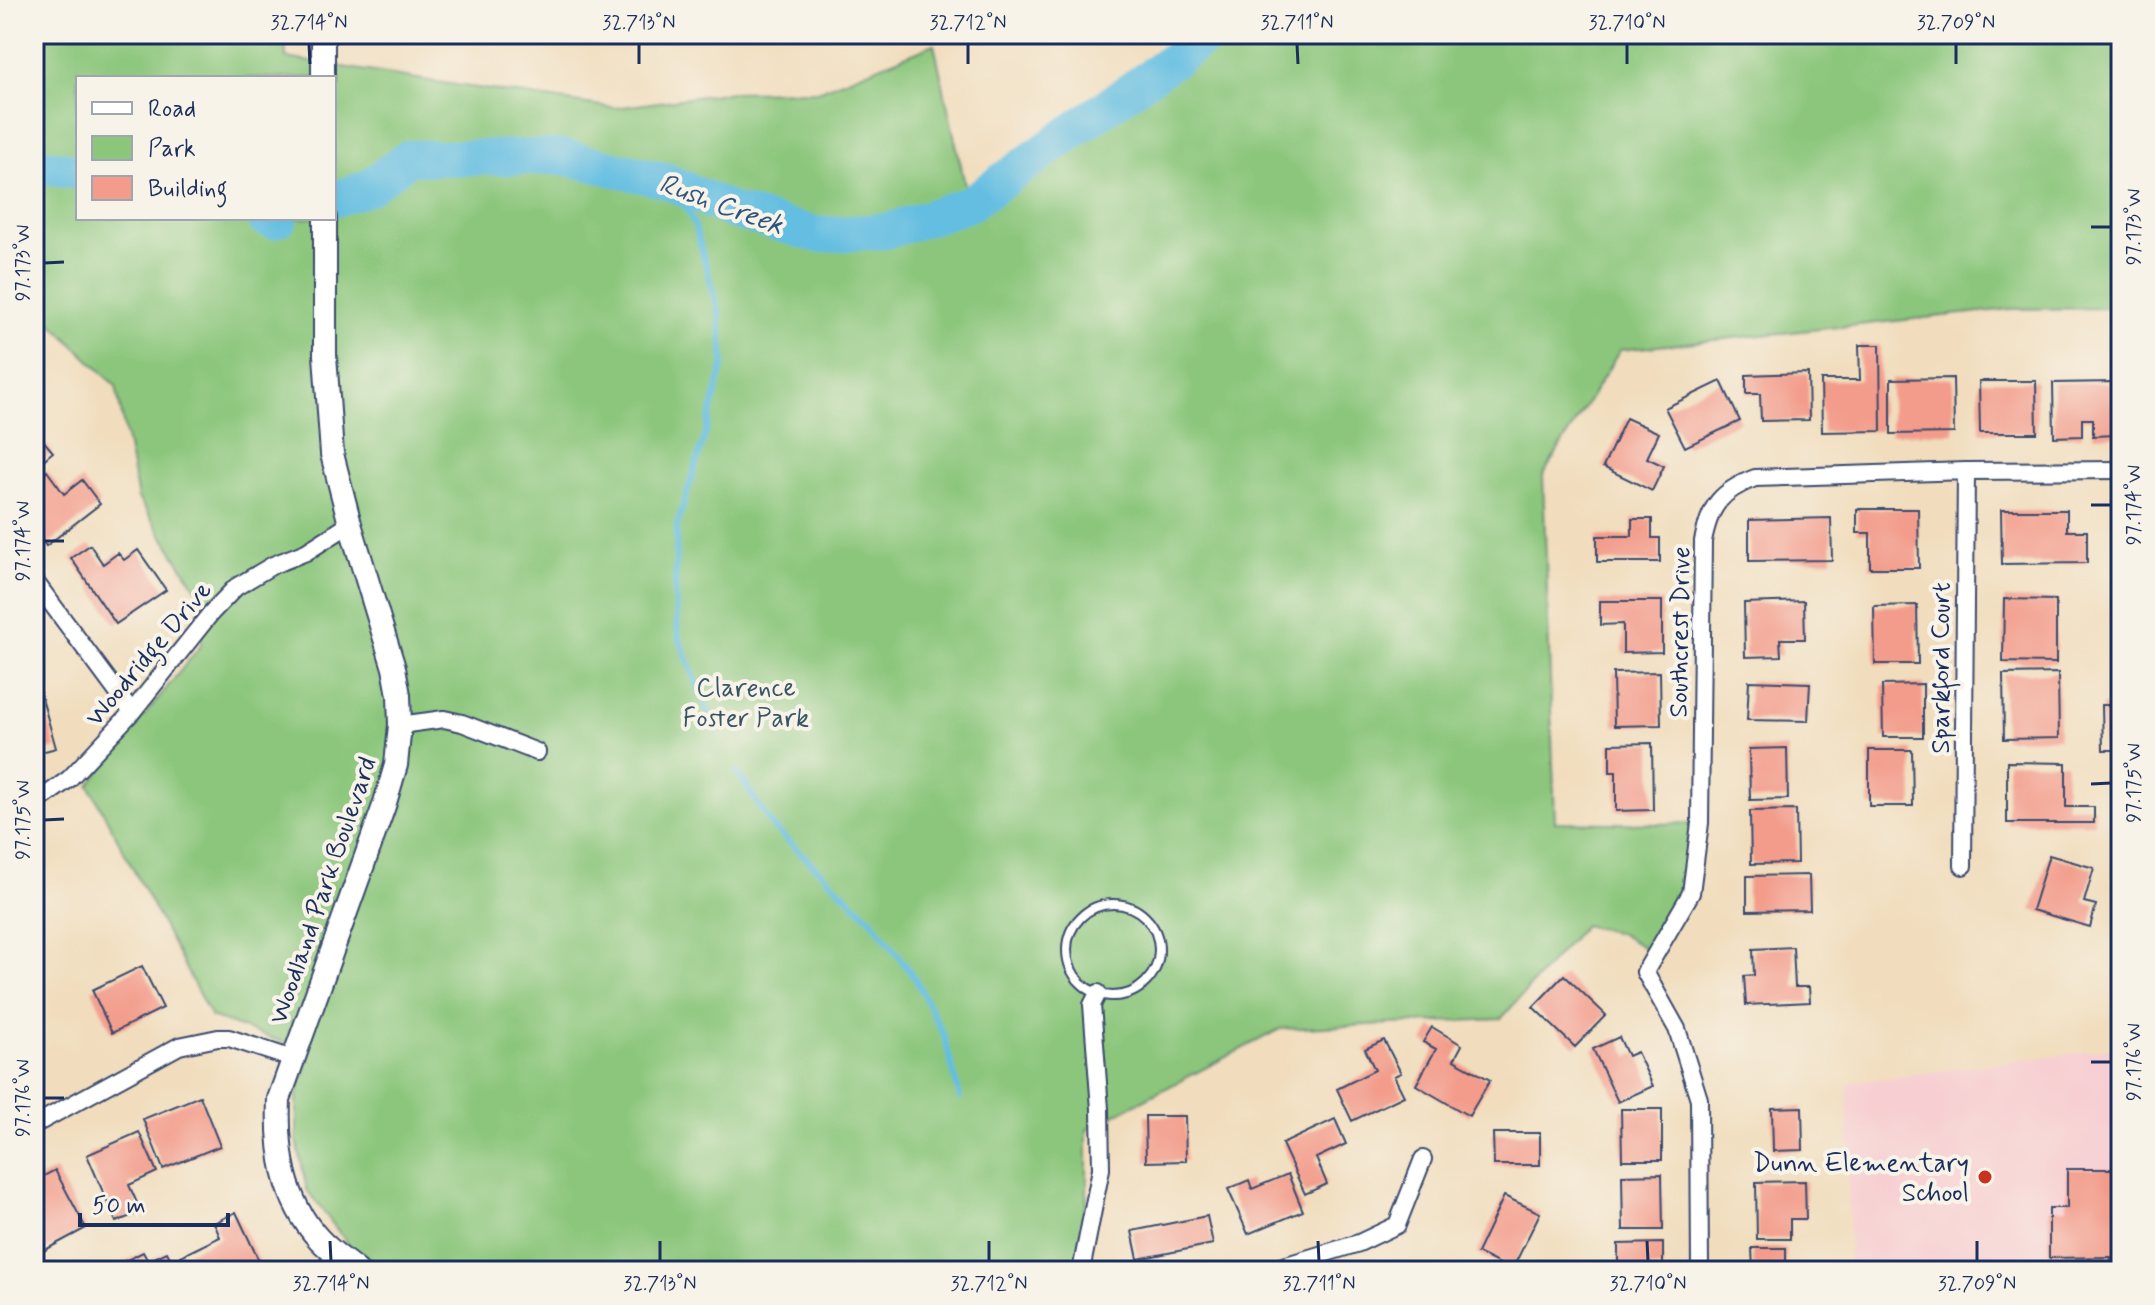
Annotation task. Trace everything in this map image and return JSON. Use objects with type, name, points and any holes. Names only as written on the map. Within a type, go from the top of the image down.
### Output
[{"type":"street","points":[[323,34],[323,76]]},
{"type":"street","name":"Woodland Park Boulevard","points":[[325,220],[325,355],[332,454],[394,668],[400,725],[396,765],[384,806],[279,1099],[278,1132],[284,1178],[291,1197],[318,1238],[348,1264]]},
{"type":"street","name":"Southcrest Drive","points":[[1700,1271],[1699,1099],[1677,1029],[1645,972],[1691,893],[1700,823],[1703,541],[1708,516],[1723,496],[1738,484],[1755,478],[2121,470]]},
{"type":"street","name":"Sparkford Court","points":[[1963,866],[1966,471]]},
{"type":"street","name":"Woodridge Drive","points":[[34,804],[69,779],[132,712],[211,613],[236,587],[273,565],[306,552],[350,524]]},
{"type":"street","points":[[34,580],[132,712]]},
{"type":"street","points":[[400,725],[444,719],[537,752]]},
{"type":"street","points":[[1081,1271],[1101,1169],[1092,1005],[1098,993]]},
{"type":"street","points":[[34,1125],[179,1046],[229,1038],[293,1059]]},
{"type":"street","points":[[1267,1271],[1359,1243],[1397,1225],[1423,1159]]},
{"type":"street","points":[[319,1271],[348,1264]]},
{"type":"lane","points":[[1102,905],[1124,905],[1145,917],[1153,926],[1158,962],[1145,983],[1135,990],[1111,996],[1098,993],[1078,979],[1072,968],[1068,956],[1071,933],[1083,915],[1092,909],[1102,905]]},
{"type":"shaded area","name":"Dunn Elementary School","points":[[2121,1047],[2121,1271],[1849,1271],[1848,1083]]},
{"type":"green space","name":"Clarence Foster Park","points":[[34,34],[285,34],[286,58],[615,108],[732,92],[818,91],[934,44],[969,203],[1210,34],[2121,34],[2121,308],[2010,309],[1620,350],[1543,475],[1555,822],[1691,823],[1679,891],[1646,949],[1619,933],[1584,925],[1501,1019],[1280,1029],[1087,1129],[1087,1196],[1076,1271],[393,1271],[351,1248],[307,1190],[297,1142],[297,1094],[311,1052],[211,1017],[89,785],[201,645],[203,599],[138,498],[116,386],[34,306]]},
{"type":"building","points":[[1859,345],[1880,345],[1881,431],[1822,432],[1821,380],[1860,380]]},
{"type":"building","points":[[1808,373],[1809,420],[1761,421],[1760,394],[1746,394],[1746,375]]},
{"type":"building","points":[[1953,378],[1954,433],[1891,434],[1891,379]]},
{"type":"building","points":[[1721,381],[1740,421],[1685,447],[1665,408]]},
{"type":"building","points":[[1979,381],[2036,381],[2037,433],[1980,433]]},
{"type":"building","points":[[2116,382],[2117,435],[2093,436],[2093,419],[2082,419],[2082,436],[2054,437],[2053,383]]},
{"type":"building","points":[[1626,418],[1659,433],[1647,458],[1664,466],[1652,491],[1603,467]]},
{"type":"building","points":[[34,430],[53,452],[34,468]]},
{"type":"building","points":[[47,471],[64,494],[82,480],[100,504],[46,546],[34,530],[34,481]]},
{"type":"building","points":[[2118,508],[2121,508],[2121,536],[2118,536]]},
{"type":"building","points":[[1857,509],[1918,509],[1919,568],[1870,568],[1870,533],[1857,533]]},
{"type":"building","points":[[2001,510],[2067,510],[2067,531],[2087,531],[2087,563],[2002,564]]},
{"type":"building","points":[[1831,518],[1832,560],[1749,561],[1749,520]]},
{"type":"building","points":[[1632,519],[1652,519],[1652,538],[1660,538],[1660,562],[1597,562],[1597,536],[1632,536]]},
{"type":"building","points":[[90,545],[103,564],[118,553],[124,560],[138,550],[166,590],[116,624],[71,558]]},
{"type":"building","points":[[2004,599],[2056,600],[2056,663],[2003,662]]},
{"type":"building","points":[[1600,601],[1662,601],[1662,652],[1623,653],[1623,624],[1600,625]]},
{"type":"building","points":[[1804,601],[1805,639],[1780,639],[1781,656],[1745,657],[1744,603]]},
{"type":"building","points":[[1917,605],[1918,664],[1875,664],[1874,606]]},
{"type":"building","points":[[1660,672],[1661,725],[1614,726],[1613,673]]},
{"type":"building","points":[[2058,673],[2059,738],[2004,739],[2003,674]]},
{"type":"building","points":[[1749,681],[1810,683],[1808,721],[1747,720]]},
{"type":"building","points":[[38,684],[56,748],[34,754],[34,685]]},
{"type":"building","points":[[1923,684],[1923,737],[1883,737],[1882,685]]},
{"type":"building","points":[[2102,705],[2121,705],[2121,750],[2103,750]]},
{"type":"building","points":[[1652,743],[1653,810],[1616,811],[1616,772],[1610,772],[1610,744]]},
{"type":"building","points":[[1787,748],[1788,799],[1750,800],[1749,749]]},
{"type":"building","points":[[1869,750],[1912,750],[1913,806],[1869,806]]},
{"type":"building","points":[[2007,762],[2066,763],[2066,807],[2094,807],[2094,823],[2007,823]]},
{"type":"building","points":[[1796,810],[1797,863],[1751,864],[1750,811]]},
{"type":"building","points":[[2049,855],[2094,868],[2084,902],[2096,905],[2090,927],[2032,910]]},
{"type":"building","points":[[2117,857],[2121,857],[2121,924],[2118,924]]},
{"type":"building","points":[[1809,875],[1810,910],[1747,911],[1747,876]]},
{"type":"building","points":[[1793,947],[1795,987],[1809,987],[1810,1002],[1746,1005],[1744,976],[1754,975],[1753,949]]},
{"type":"building","points":[[142,966],[163,1008],[112,1033],[92,990]]},
{"type":"building","points":[[1564,975],[1606,1015],[1575,1047],[1533,1007]]},
{"type":"building","points":[[1432,1027],[1462,1045],[1454,1060],[1490,1080],[1469,1116],[1416,1085],[1436,1049],[1423,1042]]},
{"type":"building","points":[[1619,1037],[1628,1056],[1637,1052],[1653,1086],[1618,1102],[1593,1049]]},
{"type":"building","points":[[1384,1040],[1401,1073],[1394,1076],[1404,1096],[1352,1121],[1337,1089],[1375,1070],[1365,1049]]},
{"type":"building","points":[[200,1096],[220,1146],[163,1169],[143,1119]]},
{"type":"building","points":[[1802,1107],[1803,1150],[1773,1151],[1772,1108]]},
{"type":"building","points":[[1621,1109],[1662,1109],[1662,1160],[1622,1160]]},
{"type":"building","points":[[1145,1116],[1185,1116],[1186,1161],[1146,1162]]},
{"type":"building","points":[[1335,1119],[1346,1144],[1316,1158],[1327,1184],[1305,1194],[1282,1144]]},
{"type":"building","points":[[139,1132],[157,1172],[129,1185],[141,1212],[116,1222],[87,1155]]},
{"type":"building","points":[[1493,1133],[1540,1133],[1540,1165],[1494,1165]]},
{"type":"building","points":[[2067,1169],[2121,1169],[2121,1271],[2111,1271],[2111,1257],[2049,1258],[2049,1208],[2067,1208]]},
{"type":"building","points":[[55,1170],[86,1228],[34,1256],[34,1181]]},
{"type":"building","points":[[1288,1174],[1303,1211],[1248,1234],[1228,1189],[1249,1180],[1252,1189]]},
{"type":"building","points":[[1662,1174],[1663,1230],[1623,1230],[1622,1175]]},
{"type":"building","points":[[1805,1181],[1806,1219],[1790,1219],[1790,1239],[1757,1239],[1756,1182]]},
{"type":"building","points":[[1504,1196],[1540,1213],[1512,1270],[1477,1253]]},
{"type":"building","points":[[236,1212],[260,1263],[242,1271],[188,1271],[181,1256],[220,1237],[214,1223]]},
{"type":"building","points":[[1207,1216],[1213,1244],[1138,1259],[1132,1231]]},
{"type":"building","points":[[1663,1243],[1663,1268],[1618,1271],[1618,1244]]},
{"type":"building","points":[[1752,1248],[1786,1248],[1786,1271],[1753,1271]]},
{"type":"building","points":[[143,1252],[148,1261],[167,1252],[177,1271],[123,1271],[119,1264]]},
{"type":"waterway","name":"Rush Creek","points":[[336,198],[368,188],[408,158],[563,157],[667,181],[732,211],[818,235],[888,231],[969,204],[1210,34]]},
{"type":"waterway","name":"Rush Creek","points":[[34,165],[76,172]]},
{"type":"waterway","points":[[674,184],[695,226],[719,313],[724,362],[677,525],[675,590],[678,635],[716,732]]},
{"type":"waterway","name":"Rush Creek","points":[[269,220],[275,220]]},
{"type":"waterway","points":[[737,772],[773,827],[871,919],[916,980],[944,1036],[960,1098]]},
{"type":"place","name":"Dunn Elementary School","points":[[1985,1177]]}]
